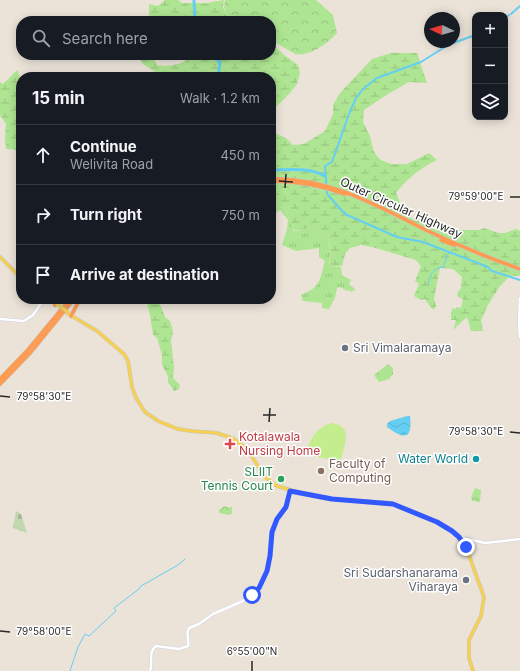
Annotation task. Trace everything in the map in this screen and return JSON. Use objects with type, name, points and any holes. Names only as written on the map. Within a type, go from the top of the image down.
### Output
[{"type":"highway","name":"Outer Circular Highway","points":[[276,181],[311,184],[344,194],[448,243],[520,270]]},
{"type":"highway","points":[[0,379],[28,352],[66,304]]},
{"type":"highway","points":[[0,384],[70,304]]},
{"type":"highway","points":[[72,315],[78,304]]},
{"type":"main road","points":[[0,257],[16,273]]},
{"type":"main road","points":[[56,304],[97,331],[124,354],[130,366],[134,393],[143,410],[152,418],[163,424],[178,429],[217,433],[234,439],[251,453],[268,480],[277,486],[290,491],[332,499],[393,504],[441,524],[459,537],[468,552],[484,597],[481,616],[469,640],[469,658],[473,671]]},
{"type":"street","points":[[520,298],[518,322],[520,336]]},
{"type":"street","points":[[0,319],[24,321],[33,315],[41,304]]},
{"type":"street","points":[[150,671],[152,665],[152,651],[154,647],[179,649],[189,645],[187,636],[189,628],[199,624],[214,614],[243,601],[259,588],[269,564],[272,536],[275,525],[286,507],[290,491]]},
{"type":"street","points":[[459,537],[484,543],[520,539]]},
{"type":"green space","points":[[165,0],[178,0],[182,3],[207,3],[224,0],[223,7],[226,14],[231,16],[149,16],[149,4],[158,6]]},
{"type":"green space","points":[[225,0],[316,0],[333,15],[337,33],[324,45],[313,51],[295,54],[276,43],[276,16],[232,16],[226,14],[224,7]]},
{"type":"green space","points":[[276,47],[298,65],[300,73],[297,84],[276,107],[276,72],[155,72],[143,64],[140,60],[154,60],[157,65],[167,66],[185,61],[276,60]]},
{"type":"green space","points":[[391,53],[417,53],[427,83],[409,82],[364,110],[363,122],[370,136],[373,149],[381,160],[391,164],[407,164],[429,153],[437,160],[405,182],[396,193],[402,207],[411,218],[426,225],[448,230],[479,230],[484,228],[499,233],[505,233],[516,229],[520,231],[520,276],[510,276],[500,286],[488,305],[481,320],[483,331],[471,331],[467,317],[453,330],[456,320],[451,320],[451,312],[453,308],[461,308],[463,299],[458,297],[457,294],[461,288],[462,277],[453,269],[440,268],[434,298],[436,306],[432,309],[425,299],[421,300],[414,296],[419,284],[415,281],[421,266],[416,260],[361,245],[350,248],[345,254],[342,266],[329,267],[330,243],[325,233],[313,228],[294,230],[286,209],[276,208],[276,133],[286,138],[293,145],[304,144],[325,131],[333,114],[333,105],[340,93],[372,59]]},
{"type":"green space","points":[[17,70],[16,150],[6,149],[6,124],[0,115],[0,82],[3,84]]},
{"type":"green space","points":[[276,208],[286,209],[294,231],[313,228],[324,233],[328,238],[330,249],[329,267],[341,267],[342,275],[351,280],[349,284],[355,289],[355,291],[347,291],[340,287],[337,288],[335,298],[329,309],[322,308],[322,303],[303,301],[301,295],[316,286],[325,261],[319,257],[319,248],[296,251],[282,245],[288,220],[280,210],[276,213]]},
{"type":"green space","points":[[147,304],[160,304],[165,317],[170,321],[172,327],[173,332],[171,341],[174,367],[173,378],[180,385],[179,389],[174,391],[168,382],[168,376],[162,365],[162,355],[157,338],[153,335]]},
{"type":"green space","points":[[388,364],[393,368],[393,374],[389,379],[379,382],[374,375]]},
{"type":"green space","points":[[331,423],[341,426],[346,433],[346,442],[341,460],[318,457],[314,455],[308,447],[316,432]]},
{"type":"green space","name":"SLIIT Tennis Court","points":[[278,474],[286,478],[283,485],[276,480]]},
{"type":"green space","points":[[475,488],[481,490],[480,502],[473,501],[471,498]]},
{"type":"green space","points":[[224,506],[229,508],[232,507],[232,513],[230,515],[219,513],[219,509]]},
{"type":"green space","points":[[16,511],[21,514],[27,533],[13,528]]},
{"type":"water","points":[[410,416],[411,424],[408,434],[398,434],[387,427],[387,424],[390,421]]},
{"type":"waterway","points":[[194,0],[195,16]]},
{"type":"waterway","points":[[511,14],[520,6]]},
{"type":"waterway","points":[[472,36],[448,45],[421,62],[377,78],[363,89],[356,98],[349,114],[332,162],[325,166],[327,194],[345,214],[397,237],[423,242],[488,267],[492,271],[520,280]]},
{"type":"waterway","points":[[217,60],[220,62],[219,72]]},
{"type":"waterway","points":[[276,170],[306,170],[325,176]]},
{"type":"waterway","points":[[428,284],[433,272],[444,267],[449,252]]},
{"type":"waterway","points":[[70,671],[78,647],[85,634],[89,636],[116,611],[114,608],[141,586],[178,565],[185,559]]},
{"type":"place","name":"Sri Vimalaramaya","points":[[345,348]]},
{"type":"place","name":"Kotalawala Nursing Home","points":[[230,444]]},
{"type":"place","name":"Water World","points":[[476,459]]},
{"type":"place","name":"Faculty of Computing","points":[[321,471]]},
{"type":"place","name":"SLIIT Tennis Court","points":[[281,479]]},
{"type":"place","name":"Sri Sudarshanarama Viharaya","points":[[466,580]]},
{"type":"route","points":[[252,595],[262,584],[267,571],[272,532],[277,519],[286,507],[290,491],[332,499],[363,502],[386,502],[393,504],[437,522],[459,537],[466,547]]}]
